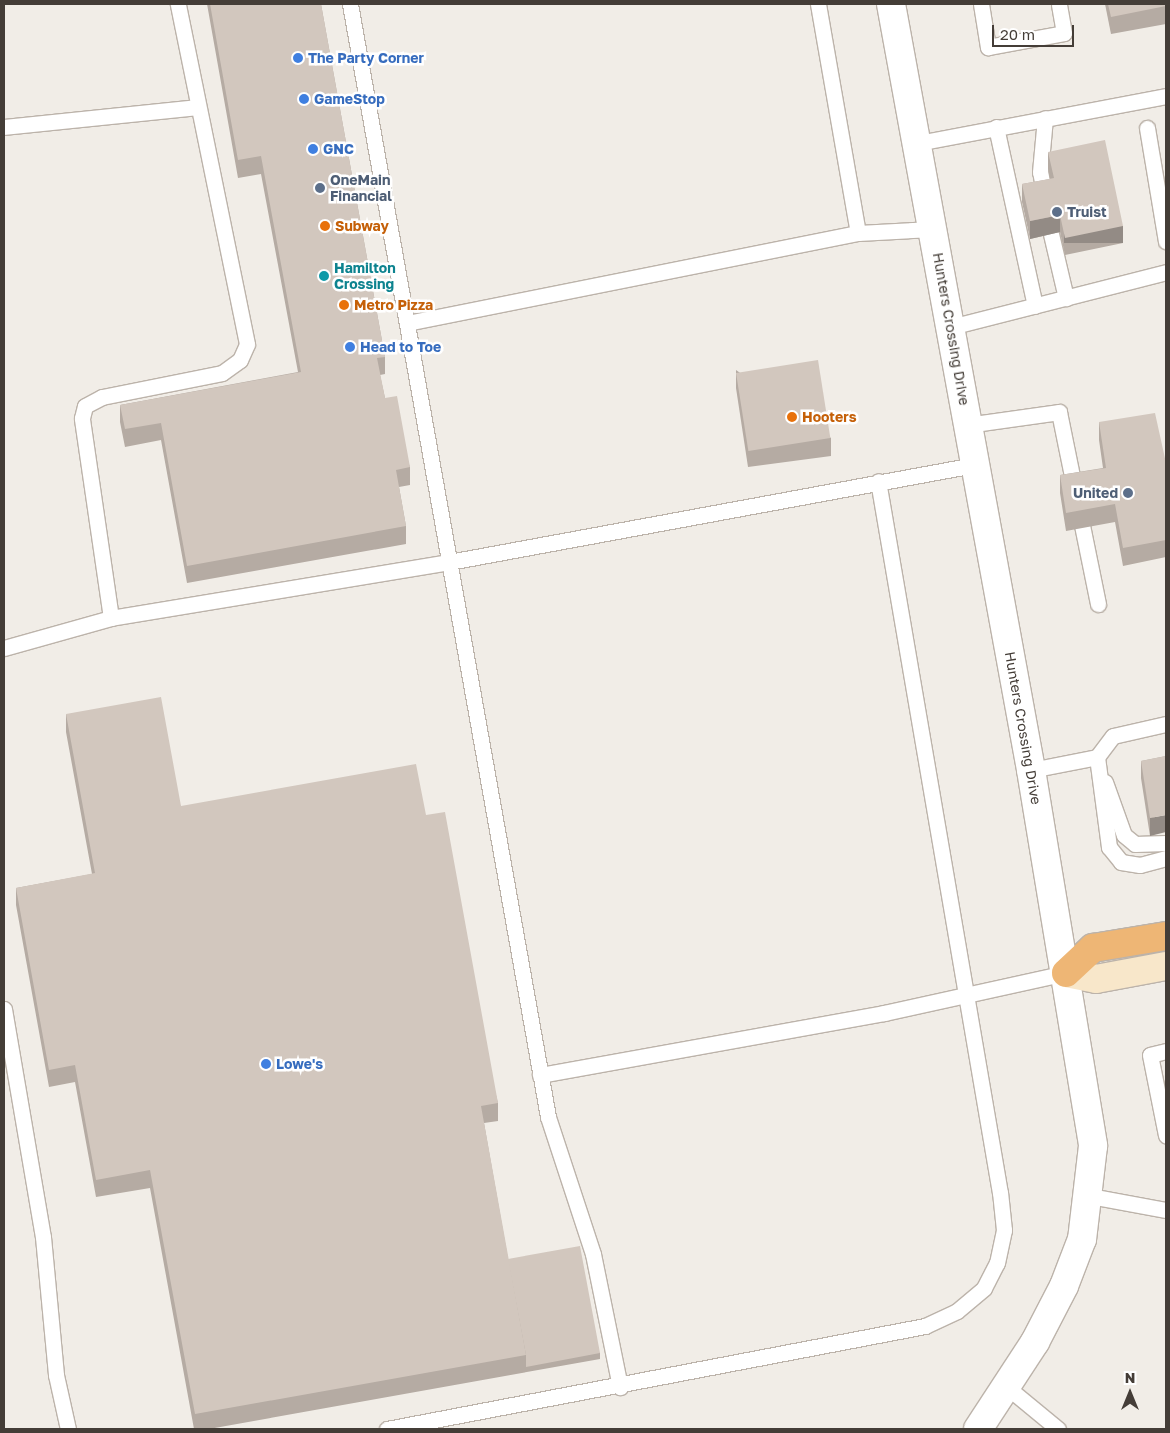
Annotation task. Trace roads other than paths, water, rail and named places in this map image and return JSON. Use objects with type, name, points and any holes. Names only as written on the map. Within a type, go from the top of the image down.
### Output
[{"type":"highway","points":[[1066,973],[1092,948],[1166,936]]},
{"type":"main road","points":[[1066,973],[1096,979],[1166,966]]},
{"type":"street","name":"Hunters Crossing Drive","points":[[891,4],[1031,770],[1088,1094],[1093,1146],[1090,1196],[1082,1239],[1064,1286],[1007,1387],[978,1429]]},
{"type":"lane","points":[[112,618],[82,418],[85,406],[102,397],[222,373],[240,360],[247,344],[178,4]]},
{"type":"lane","points":[[352,4],[540,1075],[558,1154],[593,1254],[620,1387]]},
{"type":"lane","points":[[818,4],[858,233]]},
{"type":"lane","points":[[981,4],[988,46],[1064,33],[1059,4]]},
{"type":"lane","points":[[918,144],[996,127],[1166,96]]},
{"type":"lane","points":[[4,128],[198,107]]},
{"type":"lane","points":[[1045,118],[1040,172],[1045,197]]},
{"type":"lane","points":[[996,127],[1035,306]]},
{"type":"lane","points":[[1147,128],[1166,241]]},
{"type":"lane","points":[[407,323],[858,233],[933,228]]},
{"type":"lane","points":[[1051,234],[1066,298]]},
{"type":"lane","points":[[951,327],[1166,272]]},
{"type":"lane","points":[[967,425],[1059,412],[1098,604]]},
{"type":"lane","points":[[4,648],[112,618],[449,562],[878,481],[974,465]]},
{"type":"lane","points":[[387,1429],[620,1387],[925,1326],[957,1310],[984,1288],[997,1263],[1004,1230],[878,481]]},
{"type":"lane","points":[[1031,770],[1097,757],[1113,736],[1166,724]]},
{"type":"lane","points":[[1097,757],[1109,847],[1121,862],[1140,865],[1166,858]]},
{"type":"lane","points":[[1099,772],[1112,792],[1124,835],[1135,844],[1166,843]]},
{"type":"lane","points":[[540,1075],[966,997],[1066,973]]},
{"type":"lane","points":[[4,1009],[43,1236],[56,1375],[68,1429]]},
{"type":"lane","points":[[1166,1052],[1150,1055],[1166,1135]]},
{"type":"lane","points":[[1090,1196],[1166,1210]]},
{"type":"lane","points":[[1007,1387],[1058,1429]]},
{"type":"place","name":"The Party Corner","points":[[298,58]]},
{"type":"place","name":"GameStop","points":[[304,99]]},
{"type":"place","name":"GNC","points":[[313,149]]},
{"type":"place","name":"OneMain Financial","points":[[320,188]]},
{"type":"place","name":"Truist","points":[[1057,212]]},
{"type":"place","name":"Subway","points":[[325,226]]},
{"type":"place","name":"Hamilton Crossing","points":[[324,276]]},
{"type":"place","name":"Metro Pizza","points":[[344,305]]},
{"type":"place","name":"Head to Toe","points":[[350,347]]},
{"type":"place","name":"Hooters","points":[[792,417]]},
{"type":"place","name":"United","points":[[1128,493]]},
{"type":"place","name":"Lowe's","points":[[266,1064]]}]
